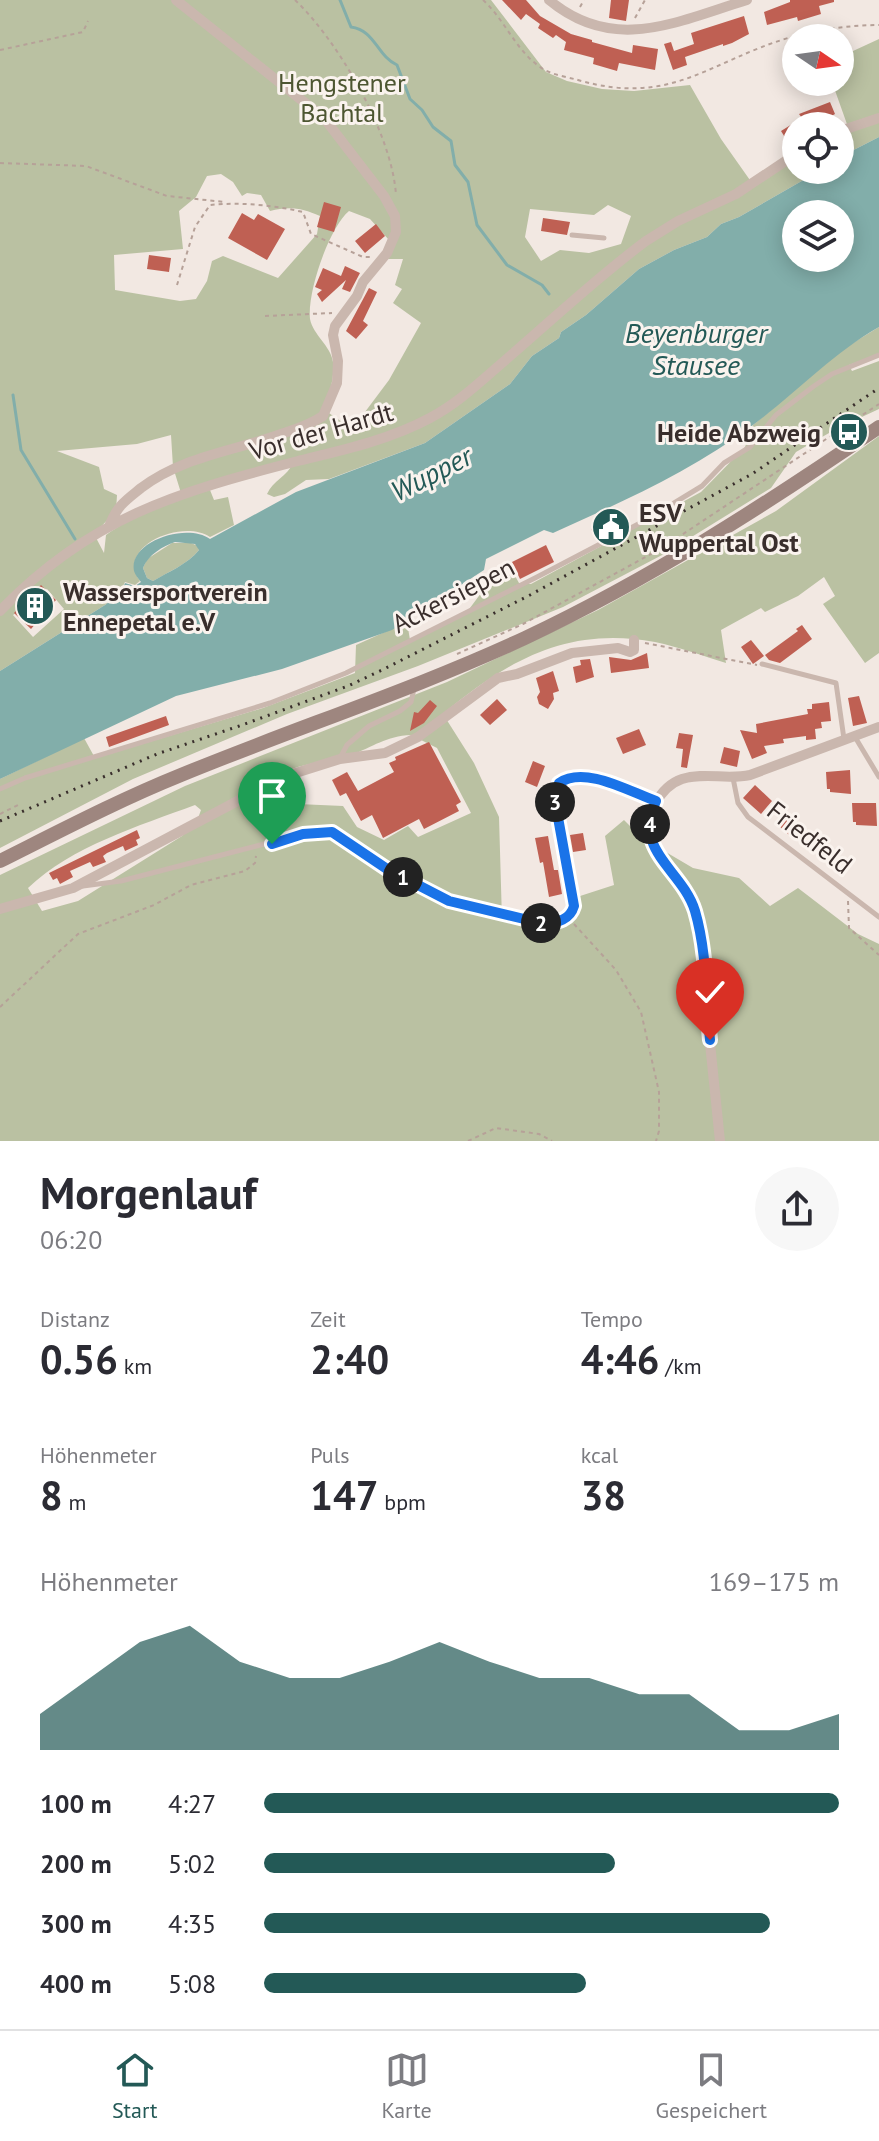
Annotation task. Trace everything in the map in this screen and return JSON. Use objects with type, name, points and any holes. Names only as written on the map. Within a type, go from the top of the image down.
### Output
[{"type":"main road","points":[[0,861],[109,806],[182,774],[414,685],[521,639],[631,584],[733,524],[879,427]]},
{"type":"street","points":[[110,524],[117,507],[173,467],[249,446],[323,416],[337,383],[338,361],[333,335],[363,282],[393,243],[397,226],[384,196],[324,118],[176,0]]},
{"type":"street","points":[[549,0],[586,24],[609,30],[629,30],[657,27],[747,0]]},
{"type":"street","points":[[854,126],[879,118]]},
{"type":"street","name":"Vor der Hardt","points":[[0,611],[33,577],[110,524],[181,493],[375,442],[434,417],[646,241],[678,221],[736,194],[782,163]]},
{"type":"street","points":[[0,909],[73,888],[283,777],[340,759],[385,753],[418,737],[498,678],[572,653],[618,648],[630,652],[634,650],[634,640]]},
{"type":"street","name":"Friedfeld","points":[[656,801],[678,780],[700,776],[733,778],[750,775],[879,727]]},
{"type":"street","points":[[561,921],[572,913],[574,906],[555,801],[559,783],[568,778],[584,777],[656,801],[650,818],[652,843],[688,894],[698,926],[720,1141]]},
{"type":"lane","points":[[572,235],[604,238]]},
{"type":"lane","name":"Ackersiepen","points":[[0,789],[25,778],[270,703],[346,673],[548,571],[691,493],[724,463],[750,447],[776,415],[814,386],[832,374],[879,355]]},
{"type":"lane","points":[[762,664],[836,683],[849,737],[879,777]]},
{"type":"lane","points":[[340,759],[347,745],[369,726],[411,702],[414,685]]},
{"type":"lane","name":"Friedfeld","points":[[733,778],[738,803],[748,817],[879,917]]},
{"type":"lane","points":[[73,888],[121,881],[303,834],[332,832],[387,869],[449,901],[536,923],[561,921]]},
{"type":"path","points":[[295,0],[326,37],[362,94],[378,127],[396,191],[395,216]]},
{"type":"path","points":[[483,0],[526,55],[545,71],[594,85],[626,89],[686,80],[786,39],[852,26],[879,25]]},
{"type":"path","points":[[635,19],[645,0]]},
{"type":"path","points":[[0,50],[83,32],[88,21]]},
{"type":"path","points":[[0,163],[86,166],[167,196],[283,207],[303,212],[311,234],[363,257],[384,258]]},
{"type":"path","points":[[177,285],[187,249],[203,215],[210,205],[230,203]]},
{"type":"path","points":[[265,316],[327,312],[342,315]]},
{"type":"path","points":[[451,656],[523,624],[662,548],[879,404]]},
{"type":"path","points":[[634,640],[751,665],[762,664]]},
{"type":"path","points":[[0,814],[18,805]]},
{"type":"path","points":[[0,1007],[78,934],[154,905],[191,885],[245,871],[255,863],[257,847]]},
{"type":"path","points":[[848,894],[849,928],[879,955]]},
{"type":"path","points":[[561,921],[570,921],[616,970],[641,1012],[659,1092],[656,1141]]},
{"type":"path","points":[[468,1141],[496,1128],[539,1134],[552,1141]]},
{"type":"green space","name":"Hengstener Bachtal","points":[[0,0],[491,0],[546,72],[567,81],[602,89],[634,91],[690,85],[721,139],[752,183],[782,163],[782,184],[797,184],[721,224],[707,237],[639,269],[586,315],[561,332],[559,338],[532,356],[510,384],[425,443],[329,479],[306,480],[285,494],[274,497],[267,494],[293,463],[181,493],[173,467],[171,435],[137,444],[57,451],[99,467],[104,489],[117,495],[116,511],[94,534],[104,553],[106,535],[156,508],[210,490],[214,500],[228,497],[234,525],[210,537],[184,531],[155,539],[136,557],[135,569],[140,581],[135,585],[125,582],[120,592],[105,605],[0,671]],"holes":[[[221,174],[233,182],[242,196],[247,193],[261,195],[270,211],[295,209],[320,216],[317,234],[278,278],[223,256],[212,261],[207,281],[196,299],[180,301],[115,290],[114,255],[183,249],[179,211],[196,197],[207,176]],[[608,205],[631,216],[621,244],[589,253],[560,250],[541,261],[525,237],[530,209],[594,215]],[[349,211],[370,219],[389,240],[388,259],[403,259],[395,285],[402,289],[393,303],[421,323],[389,380],[362,416],[342,422],[326,411],[333,362],[310,319],[310,307],[327,246],[341,219]],[[47,589],[64,609],[33,637],[13,615]]]},
{"type":"green space","points":[[879,39],[879,137],[854,150],[854,112],[843,112],[837,96],[854,96],[854,51]]},
{"type":"green space","points":[[879,327],[879,354],[849,365],[852,371],[879,361],[879,409],[796,452],[771,488],[664,554],[563,607],[418,666],[287,714],[133,779],[0,848],[0,779],[84,738],[95,758],[263,708],[355,673],[356,645],[407,622],[410,640],[467,612],[493,577],[514,574],[519,583],[531,584],[701,492],[745,447],[753,425],[843,349]]},
{"type":"green space","points":[[879,436],[879,653],[865,663],[823,604],[835,596],[824,577],[798,596],[765,612],[761,608],[721,630],[726,663],[655,642],[624,638],[594,639],[541,652],[516,663],[443,714],[474,763],[499,817],[502,920],[536,930],[565,924],[577,897],[614,885],[605,836],[624,820],[642,838],[693,868],[739,878],[770,906],[798,888],[858,934],[879,944],[879,1141],[0,1141],[0,875],[185,786],[447,682],[598,610],[776,511]],"holes":[[[411,735],[437,748],[471,813],[418,837],[408,826],[384,840],[357,827],[343,806],[298,804],[277,776]],[[195,805],[201,810],[197,821],[182,836],[78,901],[42,911],[28,888],[85,849]]]},
{"type":"green space","points":[[172,543],[191,543],[199,550],[153,581],[147,578],[143,568],[147,559]]},
{"type":"water","name":"Beyenburger Stausee","points":[[879,137],[879,327],[846,349],[753,425],[706,457],[605,510],[553,533],[544,530],[486,559],[484,570],[392,630],[282,669],[176,696],[0,779],[0,671],[105,605],[121,593],[125,583],[135,586],[141,582],[134,571],[135,561],[140,551],[149,544],[174,534],[200,534],[210,539],[296,492],[425,443],[510,384],[532,356],[559,338],[561,332],[586,315],[639,269],[707,237],[721,224],[797,184],[854,184],[854,150]],"holes":[[[175,542],[195,544],[199,550],[184,564],[153,581],[147,578],[143,568],[148,559],[161,549]]]},
{"type":"building","points":[[502,0],[526,0],[540,16],[592,42],[632,53],[633,45],[658,49],[655,70],[619,63],[617,71],[593,64],[594,58],[564,50],[566,42],[538,28],[540,24],[526,14],[521,20]]},
{"type":"building","points":[[611,0],[629,0],[626,21],[609,18]]},
{"type":"building","points":[[790,0],[834,2],[819,6],[821,14],[767,25],[764,12]]},
{"type":"building","points":[[744,16],[749,34],[732,43],[685,57],[687,65],[673,70],[664,44],[671,42],[674,51],[694,44],[691,33]]},
{"type":"building","points":[[830,102],[834,112],[804,112]]},
{"type":"building","points":[[324,202],[341,207],[334,232],[317,227]]},
{"type":"building","points":[[242,213],[254,220],[258,214],[285,229],[267,260],[228,238]]},
{"type":"building","points":[[543,218],[570,222],[567,235],[541,231]]},
{"type":"building","points":[[376,224],[385,236],[365,253],[355,241]]},
{"type":"building","points":[[149,255],[171,258],[169,272],[147,269]]},
{"type":"building","points":[[345,266],[360,273],[350,292],[342,289],[346,280],[322,302],[317,294],[322,290],[315,287],[323,268],[341,276]]},
{"type":"building","points":[[369,288],[377,292],[363,321],[368,325],[356,339],[346,331]]},
{"type":"building","name":"ESV Wuppertal Ost","points":[[624,513],[629,523],[597,540],[591,529]]},
{"type":"building","points":[[546,545],[554,562],[520,579],[512,562]]},
{"type":"building","name":"Wassersportverein Ennepetal e.V","points":[[41,585],[56,600],[31,629],[14,613]]},
{"type":"building","points":[[802,625],[812,639],[780,663],[769,660],[765,655]]},
{"type":"building","points":[[751,640],[764,656],[753,664],[741,647]]},
{"type":"building","points":[[647,653],[649,668],[611,673],[609,657],[631,660]]},
{"type":"building","points":[[590,659],[594,677],[576,683],[573,667],[581,665],[580,660]]},
{"type":"building","points":[[553,671],[559,691],[553,693],[554,699],[548,709],[539,704],[536,678]]},
{"type":"building","points":[[859,696],[867,723],[853,726],[848,698]]},
{"type":"building","points":[[497,699],[507,710],[490,725],[480,715]]},
{"type":"building","points":[[430,700],[437,706],[424,723],[410,731],[414,712],[418,713]]},
{"type":"building","points":[[829,702],[831,721],[821,722],[822,728],[815,729],[816,739],[806,740],[806,736],[783,739],[784,743],[764,746],[767,753],[752,759],[740,730],[757,733],[756,724],[808,714],[807,709],[812,709],[812,704]]},
{"type":"building","points":[[166,716],[169,725],[109,747],[106,737]]},
{"type":"building","points":[[639,729],[646,745],[623,754],[616,738]]},
{"type":"building","points":[[679,733],[693,735],[687,768],[681,767],[683,749],[676,748]]},
{"type":"building","points":[[429,742],[461,802],[456,805],[459,811],[424,829],[419,819],[383,838],[372,815],[361,821],[346,793],[340,796],[332,780],[347,772],[358,791],[394,772],[389,763],[396,760],[395,757]]},
{"type":"building","points":[[724,747],[740,751],[737,767],[720,763]]},
{"type":"building","points":[[533,761],[545,766],[537,787],[525,782]]},
{"type":"building","points":[[850,770],[851,794],[827,789],[826,772]]},
{"type":"building","points":[[755,785],[772,801],[761,814],[743,798]]},
{"type":"building","points":[[852,803],[876,803],[877,826],[856,825],[853,822]]},
{"type":"building","points":[[788,814],[805,831],[796,841],[778,825]]},
{"type":"building","points":[[137,830],[140,838],[136,840],[138,845],[125,851],[123,846],[107,853],[103,856],[106,862],[93,867],[90,862],[70,871],[73,877],[60,884],[49,873]]},
{"type":"building","points":[[583,833],[586,850],[573,852],[570,835]]},
{"type":"building","points":[[548,836],[562,894],[549,897],[535,838]]},
{"type":"building","points":[[822,838],[832,847],[828,851],[832,855],[825,862],[813,847]]},
{"type":"waterway","points":[[340,0],[351,27],[366,33],[397,65],[410,99],[433,127],[451,141],[455,165],[468,182],[477,225],[507,265],[542,285],[549,294]]},
{"type":"waterway","points":[[13,395],[21,450],[75,539]]},
{"type":"railway","points":[[0,821],[157,754],[348,686],[382,670],[530,595],[752,474],[879,388]]},
{"type":"place","name":"Heide Abzweig","points":[[849,432]]},
{"type":"place","name":"ESV Wuppertal Ost","points":[[611,527]]},
{"type":"place","name":"Wassersportverein Ennepetal e.V","points":[[35,606]]},
{"type":"route","points":[[272,844],[303,834],[332,832],[387,869],[449,901],[545,924],[561,921],[572,913],[574,906],[555,801],[559,783],[568,778],[596,779],[656,801],[650,818],[650,837],[661,860],[688,894],[695,912],[701,942],[710,1040]]},
{"type":"water label","name":"Wupper","points":[[431,473]]}]
